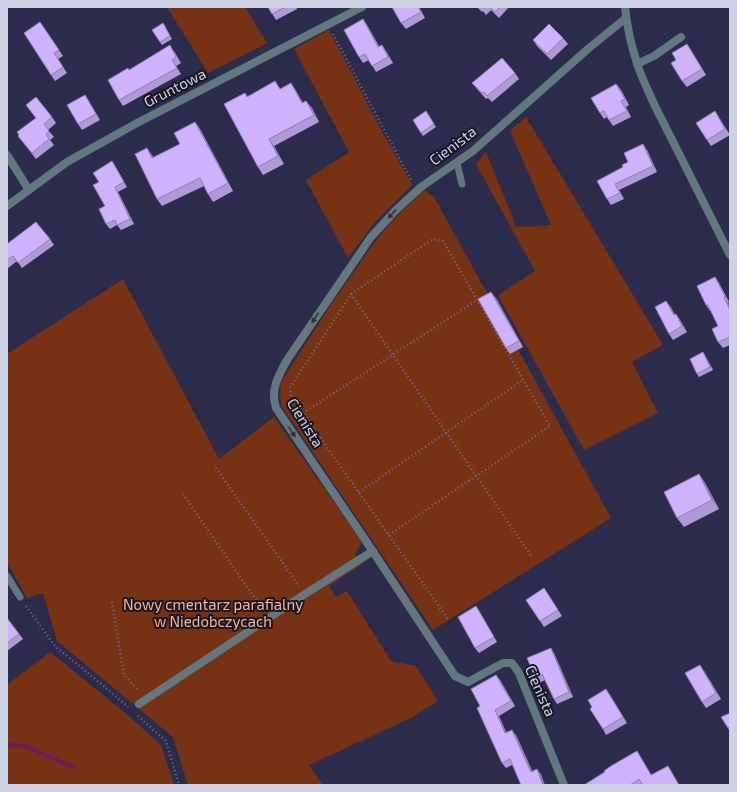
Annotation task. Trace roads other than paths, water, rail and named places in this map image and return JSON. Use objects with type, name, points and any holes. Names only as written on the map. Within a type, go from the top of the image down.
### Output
[{"type":"street","name":"Gruntowa","points":[[7,206],[67,162],[136,123],[362,7]]},
{"type":"street","points":[[625,7],[626,18],[637,64],[654,104],[730,256]]},
{"type":"street","name":"Cienista","points":[[564,785],[519,673],[512,663],[503,663],[468,682],[455,676],[373,551],[276,408],[274,395],[279,375],[287,360],[371,237],[395,211],[419,189],[473,151],[589,48],[626,18]]},
{"type":"street","points":[[637,64],[654,56],[681,37]]},
{"type":"street","points":[[7,155],[29,190]]},
{"type":"street","points":[[139,704],[305,594],[373,551]]},
{"type":"lane","points":[[457,163],[462,184]]},
{"type":"lane","points":[[7,576],[20,597]]},
{"type":"waterway","points":[[7,745],[25,746],[73,767]]},
{"type":"park label","name":"Nowy cmentarz parafialny w Niedobczycach","points":[[213,614]]}]
